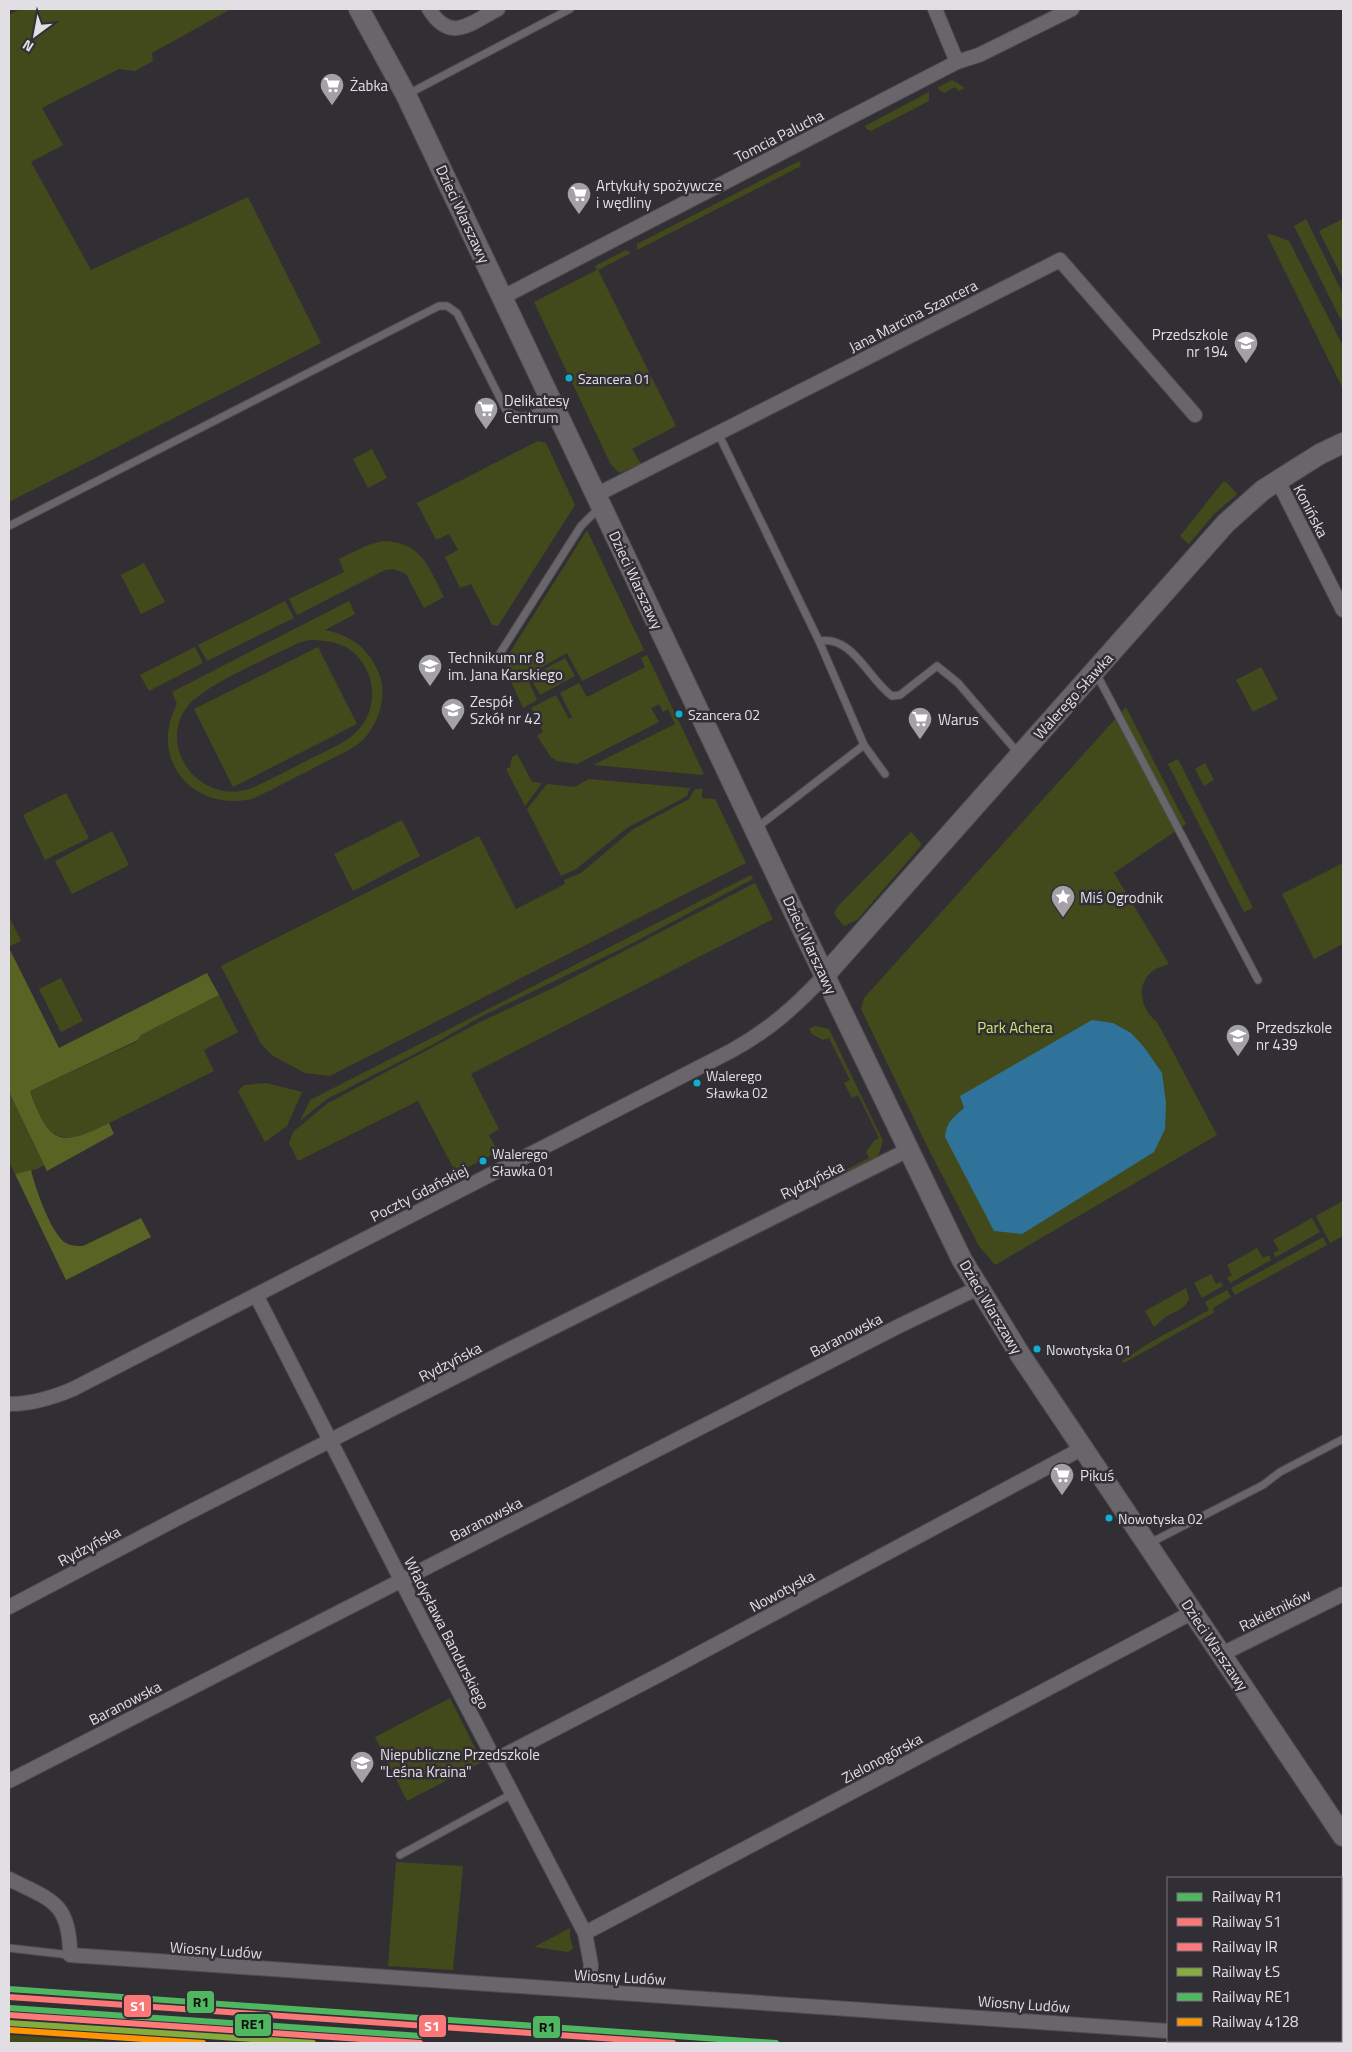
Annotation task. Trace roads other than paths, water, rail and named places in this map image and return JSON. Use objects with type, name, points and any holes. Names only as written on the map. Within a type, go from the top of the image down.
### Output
[{"type":"street","name":"Dzieci Warszawy","points":[[358,9],[406,95],[824,976],[962,1260],[978,1288],[1083,1448],[1343,1836]]},
{"type":"street","points":[[429,9],[442,25],[450,29],[463,27],[498,9]]},
{"type":"street","points":[[936,9],[957,62]]},
{"type":"street","name":"Tomcia Palucha","points":[[503,297],[957,62],[979,55],[1072,9]]},
{"type":"street","name":"Jana Marcina Szancera","points":[[599,500],[718,433],[1060,260],[1195,415]]},
{"type":"street","name":"Walerego Sławka","points":[[824,976],[1226,523],[1263,490],[1343,443]]},
{"type":"street","name":"Konińska","points":[[1278,481],[1343,610]]},
{"type":"street","name":"Poczty Gdańskiej","points":[[9,1404],[28,1403],[50,1398],[73,1389],[742,1045],[800,1002],[824,976]]},
{"type":"street","name":"Rydzyńska","points":[[9,1607],[510,1348],[908,1150]]},
{"type":"street","name":"Baranowska","points":[[9,1780],[402,1581],[890,1330],[978,1288]]},
{"type":"street","name":"Władysława Bandurskiego","points":[[256,1295],[585,1933],[591,1965],[588,1990]]},
{"type":"street","name":"Nowotyska","points":[[495,1760],[659,1675],[1083,1448]]},
{"type":"street","name":"Rakietników","points":[[1222,1654],[1343,1594]]},
{"type":"street","name":"Zielonogórska","points":[[585,1933],[1193,1612]]},
{"type":"street","points":[[9,1879],[51,1900],[60,1908],[70,1935],[70,1955]]},
{"type":"street","name":"Wiosny Ludów","points":[[70,1955],[1167,2031]]},
{"type":"street","points":[[1329,2042],[1343,2043]]},
{"type":"lane","points":[[406,95],[570,9]]},
{"type":"lane","points":[[9,526],[439,306],[447,306],[457,313],[506,410],[514,416],[524,417],[553,404]]},
{"type":"lane","points":[[718,433],[820,641],[864,745],[885,774]]},
{"type":"lane","points":[[497,658],[599,500]]},
{"type":"lane","points":[[820,641],[832,640],[846,646],[892,696],[900,695],[937,666],[958,683],[1021,755]]},
{"type":"lane","points":[[1095,672],[1258,980]]},
{"type":"lane","points":[[755,830],[864,745]]},
{"type":"lane","points":[[1148,1544],[1263,1485],[1280,1472],[1343,1439]]},
{"type":"lane","points":[[400,1855],[512,1794]]},
{"type":"lane","points":[[9,1948],[70,1955]]},
{"type":"water","points":[[1092,1020],[1113,1023],[1131,1033],[1144,1047],[1162,1073],[1166,1103],[1165,1129],[1154,1152],[1022,1234],[994,1231],[945,1137],[949,1124],[964,1108],[960,1096]]},
{"type":"rail line","name":"R1","points":[[9,1989],[776,2043]]},
{"type":"rail line","name":"S1","points":[[9,1997],[673,2043]]},
{"type":"rail line","name":"RE1","points":[[10,2008],[421,2036]]},
{"type":"rail line","name":"IR","points":[[9,2015],[420,2043]]},
{"type":"rail line","name":"ŁS","points":[[9,2023],[313,2043]]},
{"type":"rail line","name":"4128","points":[[9,2030],[203,2043]]},
{"type":"place","name":"Żabka","points":[[332,106]]},
{"type":"place","name":"Artykuły spożywcze i wędliny","points":[[579,215]]},
{"type":"place","name":"Przedszkole nr 194","points":[[1246,364]]},
{"type":"place","name":"Szancera 01","points":[[569,378]]},
{"type":"place","name":"Delikatesy Centrum","points":[[486,430]]},
{"type":"place","name":"Technikum nr 8 im. Jana Karskiego","points":[[430,687]]},
{"type":"place","name":"Szancera 02","points":[[679,714]]},
{"type":"place","name":"Zespół Szkół nr 42","points":[[453,731]]},
{"type":"place","name":"Warus","points":[[920,740]]},
{"type":"place","name":"Miś Ogrodnik","points":[[1063,918]]},
{"type":"place","name":"Przedszkole nr 439","points":[[1238,1057]]},
{"type":"place","name":"Walerego Sławka 02","points":[[697,1083]]},
{"type":"place","name":"Walerego Sławka 01","points":[[483,1161]]},
{"type":"place","name":"Nowotyska 01","points":[[1037,1349]]},
{"type":"place","name":"Pikuś","points":[[1062,1496]]},
{"type":"place","name":"Nowotyska 02","points":[[1109,1518]]},
{"type":"place","name":"Niepubliczne Przedszkole \"Leśna Kraina\"","points":[[362,1784]]},
{"type":"park label","name":"Park Achera","points":[[1015,1027]]}]
